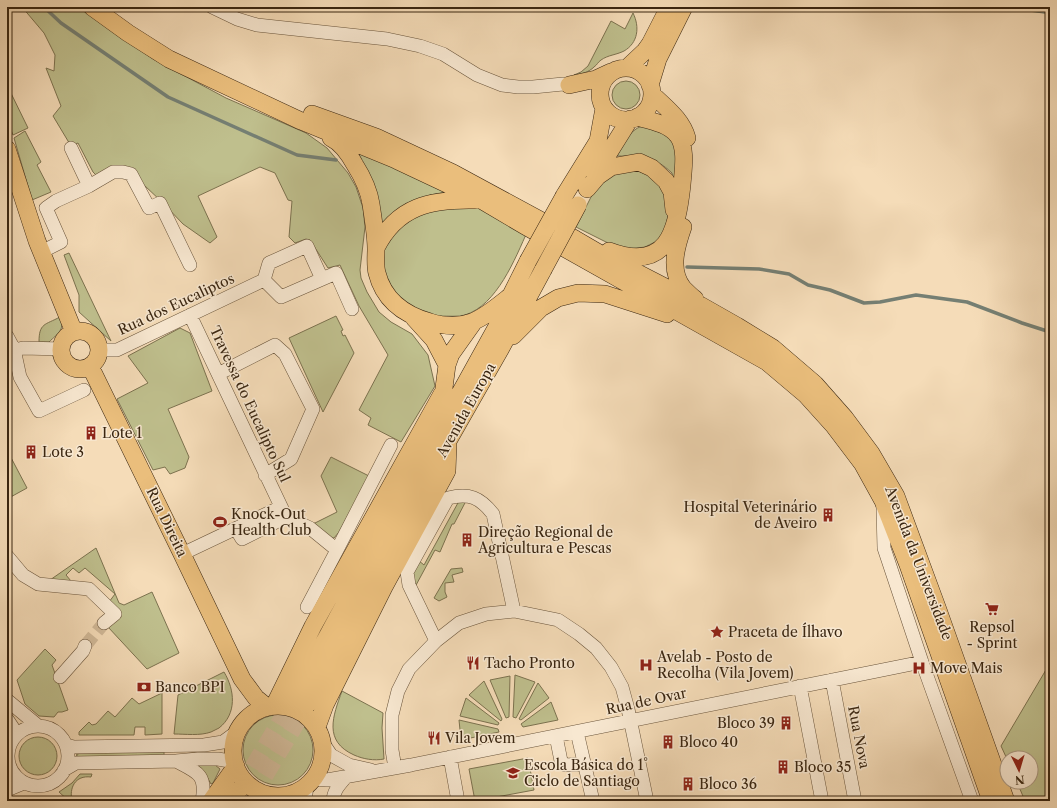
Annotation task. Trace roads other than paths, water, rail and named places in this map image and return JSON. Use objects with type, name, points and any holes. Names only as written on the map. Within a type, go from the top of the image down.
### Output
[{"type":"main road","points":[[92,7],[128,33],[169,59],[301,121],[396,160],[481,200],[692,320]]},
{"type":"main road","name":"Avenida Europa","points":[[669,7],[645,51],[602,82],[600,89],[603,106],[598,141],[564,196],[528,261],[501,319],[413,479],[301,700],[501,348],[578,205],[634,118],[648,107],[658,59],[684,7]]},
{"type":"main road","points":[[569,85],[596,79],[619,70],[636,70],[643,74],[651,90],[680,122],[685,130],[692,159],[684,224],[676,252],[675,263],[676,273],[683,288],[700,305]]},
{"type":"main road","points":[[569,85],[586,93],[614,117],[622,119],[634,118],[667,126],[679,138],[684,155],[681,193],[676,222],[668,241],[660,248],[651,254],[638,257],[622,256],[575,238]]},
{"type":"main road","points":[[235,90],[325,118],[376,137],[453,173],[575,238],[599,253],[700,305]]},
{"type":"main road","points":[[301,121],[336,140],[349,154],[360,174],[371,202],[377,273],[383,287],[393,303],[402,311],[414,318],[444,326],[472,323],[483,318],[510,297]]},
{"type":"main road","points":[[7,149],[41,252],[74,332]]},
{"type":"main road","points":[[587,190],[598,176],[611,167],[640,162],[652,168],[666,181],[672,192],[676,222]]},
{"type":"main road","points":[[376,248],[383,234],[409,211],[428,203],[452,199],[481,200]]},
{"type":"main road","points":[[501,348],[541,308],[558,298],[578,293],[605,294],[653,310],[692,320]]},
{"type":"main road","name":"Avenida da Universidade","points":[[700,305],[774,348],[820,390],[845,418],[871,454],[896,496],[940,614],[1006,801]]},
{"type":"main road","points":[[414,318],[434,340],[447,366]]},
{"type":"main road","name":"Avenida da Universidade","points":[[692,320],[768,362],[806,395],[834,426],[862,463],[883,501],[908,565],[991,801]]},
{"type":"main road","points":[[413,479],[442,406],[447,366],[451,354],[472,323]]},
{"type":"main road","points":[[80,331],[91,334],[96,338],[100,350],[97,359],[90,366],[84,368],[72,367],[66,363],[63,358],[62,349],[64,340],[68,335],[74,332],[80,331]]},
{"type":"main road","name":"Rua Direita","points":[[90,366],[242,679]]},
{"type":"main road","points":[[271,706],[313,626],[443,392]]},
{"type":"main road","points":[[318,727],[325,705],[384,587],[447,471],[448,441]]},
{"type":"main road","points":[[242,679],[256,698],[271,706]]},
{"type":"main road","points":[[239,728],[248,717],[257,711],[271,706],[287,706],[299,710],[309,718],[318,727],[323,743],[324,756],[321,768],[309,789],[279,798],[251,787],[242,778],[235,764],[233,752],[234,741],[239,728],[244,705],[242,679]]},
{"type":"main road","points":[[212,801],[235,764]]},
{"type":"street","points":[[212,7],[237,19],[257,25],[387,39],[420,46],[443,54],[477,75],[502,85],[518,87],[563,84],[569,85]]},
{"type":"street","points":[[71,148],[89,186]]},
{"type":"street","points":[[41,252],[61,242],[46,208],[56,201],[89,186],[113,172],[123,172],[131,174],[149,208],[160,203],[190,265]]},
{"type":"street","points":[[322,278],[307,246],[269,263],[264,280],[281,297],[336,273],[352,309]]},
{"type":"street","name":"Rua dos Eucaliptos","points":[[100,350],[117,350],[264,280]]},
{"type":"street","name":"Travessa do Eucalipto Sul","points":[[190,315],[284,512]]},
{"type":"street","points":[[7,336],[10,350],[20,377],[39,411],[84,390]]},
{"type":"street","points":[[218,374],[275,345],[284,354],[313,409],[291,459],[266,475]]},
{"type":"street","points":[[10,350],[23,348],[62,349]]},
{"type":"street","points":[[307,607],[391,445]]},
{"type":"street","points":[[436,641],[409,585],[407,572],[448,498],[460,495],[472,497],[485,503],[493,514],[514,611]]},
{"type":"street","name":"Avenida da Universidade","points":[[883,501],[884,548],[922,662],[972,801]]},
{"type":"street","points":[[182,554],[236,529],[242,539],[284,512],[310,528],[337,550]]},
{"type":"street","points":[[7,556],[24,574],[38,584],[89,589],[115,614],[104,623]]},
{"type":"street","points":[[395,768],[392,750],[392,716],[398,691],[409,669],[436,641],[459,623],[486,614],[514,611],[558,620],[596,648],[611,667],[622,687],[631,720],[648,801]]},
{"type":"street","points":[[60,677],[83,651],[85,646]]},
{"type":"street","name":"Rua de Ovar","points":[[309,789],[327,780],[577,732],[922,662]]},
{"type":"street","name":"Rua Nova","points":[[832,680],[856,801]]},
{"type":"street","points":[[800,686],[822,801]]},
{"type":"street","points":[[7,700],[37,725]]},
{"type":"street","points":[[7,719],[13,728],[14,737]]},
{"type":"street","points":[[37,725],[55,731],[62,737],[68,753],[68,762],[59,777],[51,783],[42,786],[33,786],[24,783],[8,772],[8,751],[14,737],[24,728],[37,725]]},
{"type":"street","points":[[66,745],[74,747],[204,746],[223,742],[239,728]]},
{"type":"street","points":[[577,732],[593,801]]},
{"type":"street","points":[[556,736],[561,761],[564,765],[585,764]]},
{"type":"street","name":"Rua de Ovar","points":[[323,743],[331,755],[349,765],[377,771]]},
{"type":"street","points":[[450,757],[458,801]]},
{"type":"street","points":[[64,770],[76,763],[176,761],[185,759],[218,759],[235,764]]},
{"type":"street","points":[[176,761],[191,768],[199,774],[204,789],[202,801]]},
{"type":"street","points":[[333,800],[336,788],[346,777]]},
{"type":"street","points":[[7,790],[24,783]]},
{"type":"water","points":[[1000,7],[1050,7],[1050,14]]},
{"type":"waterway","points":[[44,7],[61,23],[168,97],[297,155],[336,160]]},
{"type":"waterway","points":[[687,267],[759,269],[789,274],[808,285],[830,290],[864,303],[880,302],[916,295],[967,302],[1050,332]]},
{"type":"tunnel","points":[[85,646],[104,623]]},
{"type":"tunnel","points":[[240,789],[295,696]]},
{"type":"tunnel","points":[[252,797],[308,704]]},
{"type":"place","name":"Lote 1","points":[[91,433]]},
{"type":"place","name":"Lote 3","points":[[31,452]]},
{"type":"place","name":"Hospital Veterinário de Aveiro","points":[[828,515]]},
{"type":"place","name":"Knock-Out Health Club","points":[[220,522]]},
{"type":"place","name":"Direção Regional de Agricultura e Pescas","points":[[467,540]]},
{"type":"place","name":"Repsol - Sprint","points":[[992,609]]},
{"type":"place","name":"Praceta de Ílhavo","points":[[717,632]]},
{"type":"place","name":"Tacho Pronto","points":[[473,663]]},
{"type":"place","name":"Avelab - Posto de Recolha (Vila Jovem)","points":[[646,665]]},
{"type":"place","name":"Move Mais","points":[[919,668]]},
{"type":"place","name":"Banco BPI","points":[[144,687]]},
{"type":"place","name":"Bloco 39","points":[[786,723]]},
{"type":"place","name":"Vila Jovem","points":[[434,738]]},
{"type":"place","name":"Bloco 40","points":[[668,742]]},
{"type":"place","name":"Bloco 35","points":[[783,767]]},
{"type":"place","name":"Escola Básica do 1° Ciclo de Santiago","points":[[513,773]]},
{"type":"place","name":"Bloco 36","points":[[688,784]]}]
